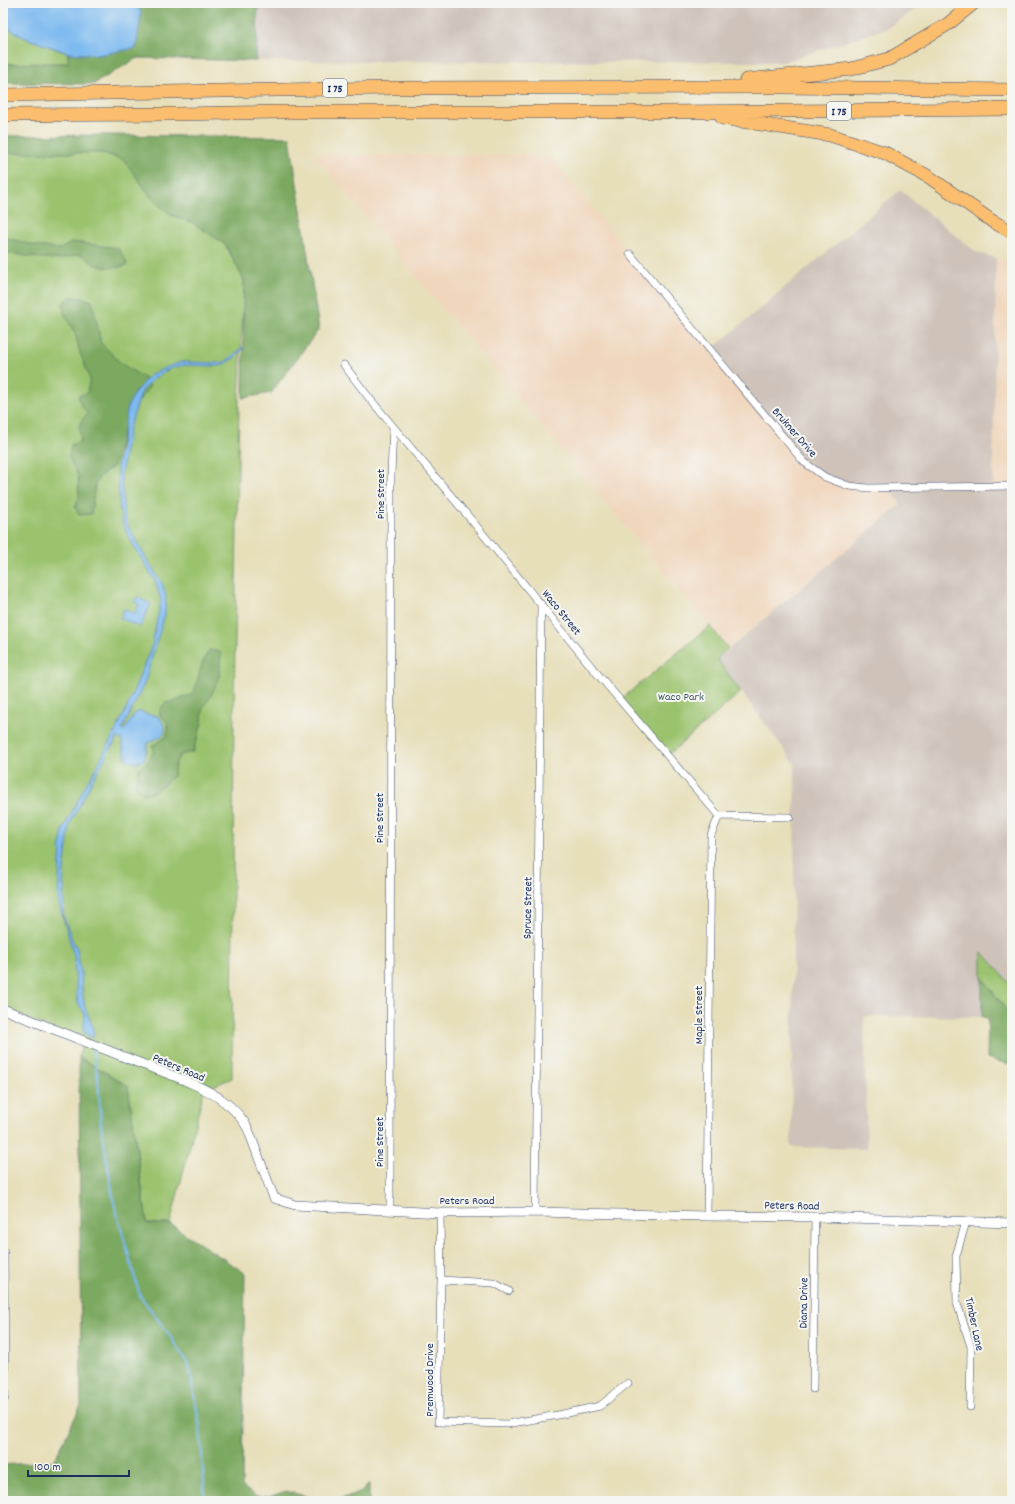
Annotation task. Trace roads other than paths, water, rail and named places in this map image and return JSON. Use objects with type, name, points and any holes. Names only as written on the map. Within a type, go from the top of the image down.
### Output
[{"type":"highway","points":[[666,87],[851,69],[890,59],[948,24],[974,3]]},
{"type":"highway","name":"I 75","points":[[3,95],[392,88],[782,87],[1012,90]]},
{"type":"highway","name":"I 75","points":[[3,115],[282,112],[666,112],[1012,109]]},
{"type":"highway","points":[[666,112],[830,135],[885,153],[929,177],[992,221],[1012,232]]},
{"type":"street","name":"Brukner Drive","points":[[630,254],[804,462],[825,478],[848,486],[867,488],[1012,486]]},
{"type":"street","name":"Waco Street","points":[[344,365],[393,427],[595,671],[719,816]]},
{"type":"street","name":"Pine Street","points":[[390,1209],[391,475],[393,427]]},
{"type":"street","name":"Spruce Street","points":[[535,1212],[541,604]]},
{"type":"street","points":[[719,816],[790,817]]},
{"type":"street","name":"Maple Street","points":[[707,1216],[711,835],[719,816]]},
{"type":"street","name":"Peters Road","points":[[3,1009],[204,1090],[221,1100],[244,1120],[274,1198],[295,1204],[440,1213],[535,1212],[815,1217],[1012,1223]]},
{"type":"street","name":"Premwood Drive","points":[[440,1213],[441,1280],[438,1422],[507,1424],[558,1415],[600,1406],[628,1383]]},
{"type":"street","name":"Diana Drive","points":[[813,1389],[815,1217]]},
{"type":"street","name":"Timber Lane","points":[[966,1222],[956,1256],[957,1303],[971,1347],[970,1407]]},
{"type":"street","points":[[4,1253],[3,1321],[5,1398]]},
{"type":"street","points":[[441,1280],[494,1284],[509,1291]]},
{"type":"water","points":[[3,3],[138,3],[141,14],[136,48],[99,55],[68,53],[23,37],[3,25]]},
{"type":"water","points":[[243,347],[244,348],[234,358],[223,365],[185,365],[172,368],[162,373],[151,381],[142,391],[129,428],[121,475],[124,516],[147,560],[163,585],[166,597],[165,614],[144,684],[122,730],[124,731],[135,713],[141,711],[146,714],[158,716],[165,730],[161,736],[148,743],[145,758],[141,762],[135,763],[126,759],[121,739],[117,738],[92,781],[70,824],[64,869],[63,885],[65,889],[63,894],[63,910],[64,918],[73,942],[77,948],[85,1008],[93,1027],[94,1037],[90,1037],[83,1031],[85,1015],[78,1002],[76,991],[78,988],[76,987],[74,956],[58,900],[61,841],[63,830],[126,710],[152,645],[161,600],[155,580],[134,547],[123,524],[120,512],[117,467],[128,406],[135,392],[150,375],[182,362],[225,362]]},
{"type":"water","points":[[137,597],[151,604],[140,627],[120,618],[124,609],[134,614],[139,604],[134,602]]},
{"type":"waterway","points":[[92,1048],[98,1078],[101,1125],[114,1203],[140,1296],[168,1333],[189,1366],[200,1428],[205,1501]]},
{"type":"park label","name":"Waco Park","points":[[681,696]]}]
